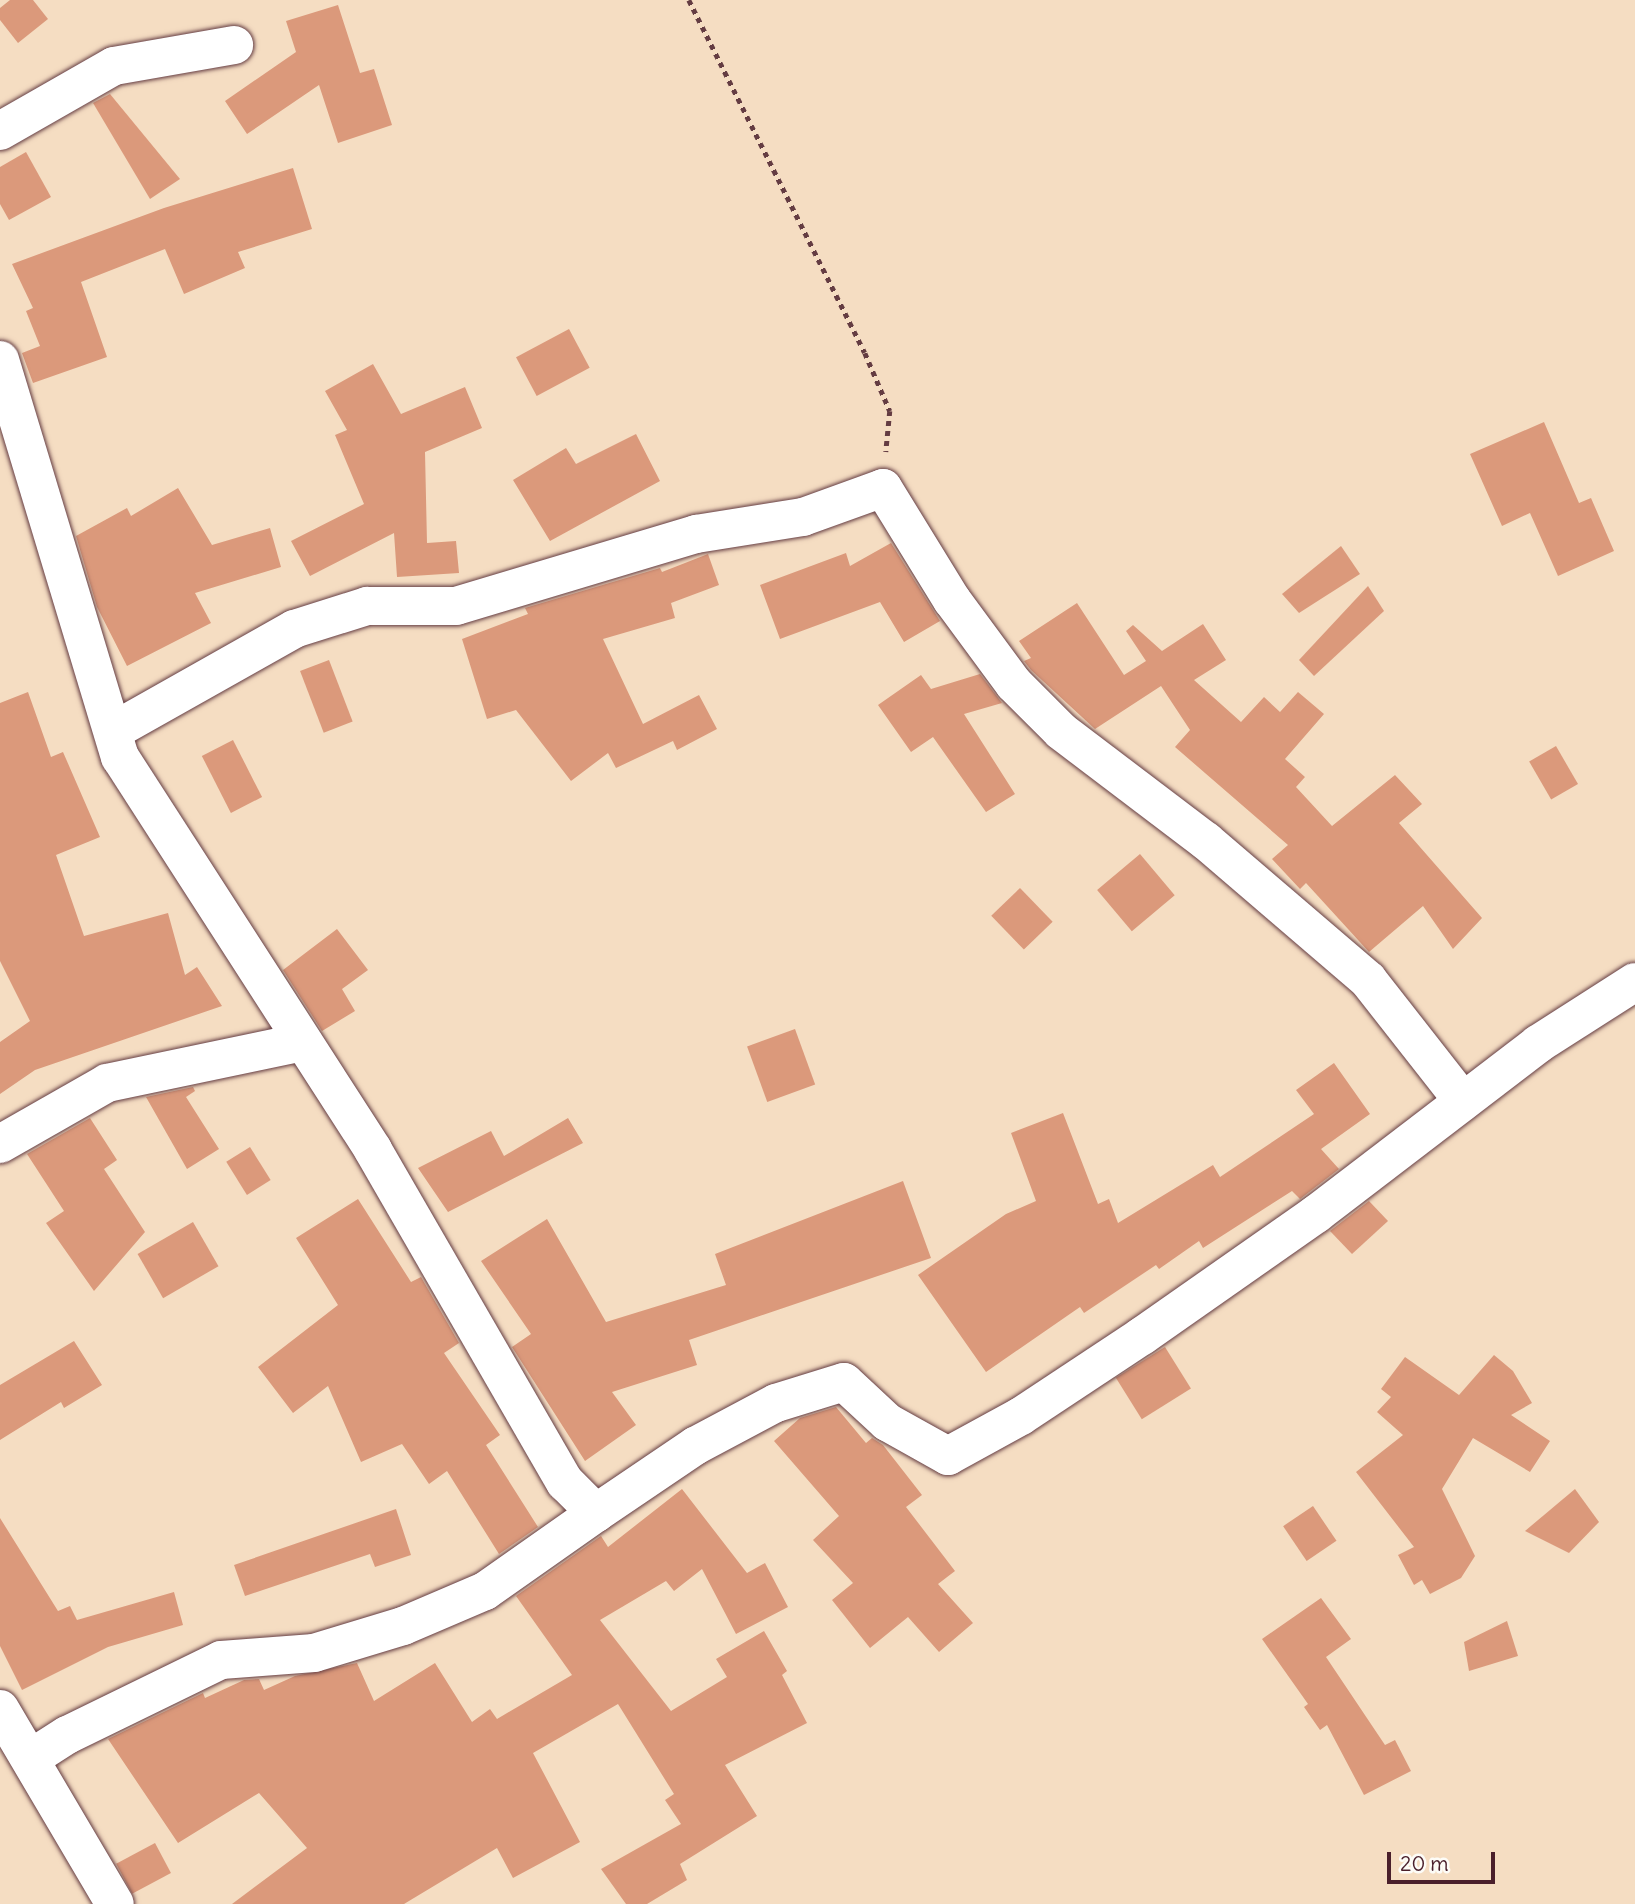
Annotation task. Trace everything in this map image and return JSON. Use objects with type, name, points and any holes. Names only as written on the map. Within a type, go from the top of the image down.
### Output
[{"type":"street","points":[[0,131],[114,66],[234,45]]},
{"type":"street","points":[[0,360],[115,730],[120,757],[373,1150],[565,1482],[596,1513]]},
{"type":"street","points":[[115,730],[294,629],[367,606],[456,606],[696,534],[803,517],[883,488],[952,600],[1014,684],[1061,731],[1206,841],[1368,980],[1464,1101]]},
{"type":"street","points":[[32,1758],[67,1735],[221,1660],[314,1653],[403,1626],[485,1591],[695,1446],[776,1403],[844,1382],[887,1422],[948,1456],[1021,1416],[1142,1336],[1316,1214],[1538,1044],[1635,982]]},
{"type":"street","points":[[0,1144],[107,1083],[303,1042]]},
{"type":"street","points":[[0,1709],[32,1758],[115,1904]]},
{"type":"path","points":[[689,0],[890,411],[883,488]]},
{"type":"building","points":[[10,0],[33,0],[48,19],[18,43],[0,20],[0,8]]},
{"type":"building","points":[[338,5],[360,73],[374,69],[392,125],[338,143],[319,85],[247,134],[225,101],[296,52],[286,21]]},
{"type":"building","points":[[110,94],[180,179],[150,199],[93,103]]},
{"type":"building","points":[[26,152],[51,197],[9,220],[0,204],[0,167]]},
{"type":"building","points":[[293,168],[312,229],[238,252],[245,268],[184,294],[165,249],[81,282],[107,357],[33,383],[22,353],[40,346],[26,311],[33,308],[12,264],[164,208]]},
{"type":"building","points":[[569,329],[590,368],[537,396],[516,357]]},
{"type":"building","points":[[373,364],[401,414],[465,387],[482,428],[425,452],[427,543],[456,541],[459,573],[397,577],[394,533],[310,576],[291,541],[364,504],[335,435],[347,430],[325,391]]},
{"type":"building","points":[[1544,422],[1579,503],[1591,498],[1614,551],[1558,576],[1530,513],[1502,526],[1470,454]]},
{"type":"building","points":[[636,434],[660,481],[550,541],[513,480],[566,448],[576,464]]},
{"type":"building","points":[[178,488],[212,545],[270,528],[281,567],[195,593],[211,623],[127,666],[97,607],[76,536],[127,508],[131,516]]},
{"type":"building","points":[[891,543],[940,621],[904,642],[880,602],[780,639],[760,585],[846,553],[850,566]]},
{"type":"building","points":[[1341,546],[1360,574],[1299,613],[1282,594]]},
{"type":"building","points":[[708,554],[719,585],[671,603],[675,618],[603,639],[643,724],[699,695],[717,729],[677,750],[673,741],[616,768],[608,753],[571,781],[516,710],[487,719],[462,639],[528,614],[525,608],[660,568],[662,572]]},
{"type":"building","points":[[1368,586],[1384,611],[1314,676],[1299,660]]},
{"type":"building","points":[[1077,603],[1124,675],[1146,661],[1126,631],[1133,625],[1162,651],[1203,624],[1226,660],[1194,680],[1241,722],[1264,697],[1280,712],[1298,692],[1324,714],[1285,759],[1305,777],[1296,787],[1332,826],[1395,775],[1422,804],[1399,823],[1482,918],[1453,949],[1423,906],[1369,952],[1306,883],[1300,889],[1272,859],[1288,845],[1175,747],[1190,730],[1161,686],[1095,729],[1031,670],[1024,661],[1031,658],[1019,641]]},
{"type":"building","points":[[329,660],[353,722],[324,733],[300,671]]},
{"type":"building","points":[[980,674],[1002,703],[964,714],[1015,794],[986,812],[933,737],[911,752],[878,705],[921,675],[931,689]]},
{"type":"building","points":[[28,692],[51,757],[63,752],[100,837],[56,855],[84,936],[168,913],[185,975],[197,967],[222,1006],[35,1070],[0,1094],[0,1042],[30,1021],[0,961],[0,703]]},
{"type":"building","points":[[233,740],[262,797],[231,813],[202,756]]},
{"type":"building","points":[[1556,746],[1578,784],[1551,800],[1529,762]]},
{"type":"building","points":[[1140,854],[1175,895],[1132,931],[1097,890]]},
{"type":"building","points":[[1020,888],[1053,922],[1024,950],[991,916]]},
{"type":"building","points":[[337,929],[368,970],[342,989],[355,1011],[322,1031],[283,970]]},
{"type":"building","points":[[795,1029],[815,1084],[767,1102],[747,1046]]},
{"type":"building","points":[[1334,1063],[1370,1114],[1321,1149],[1339,1169],[1300,1199],[1292,1191],[1203,1248],[1199,1241],[1159,1269],[1156,1265],[1084,1313],[1080,1307],[986,1372],[918,1275],[1006,1214],[1036,1201],[1011,1133],[1063,1113],[1098,1204],[1109,1199],[1118,1223],[1213,1165],[1220,1177],[1314,1114],[1296,1090]]},
{"type":"building","points":[[193,1087],[195,1091],[186,1097],[219,1149],[187,1169],[146,1097]]},
{"type":"building","points":[[90,1118],[117,1160],[104,1169],[145,1232],[94,1291],[46,1223],[64,1211],[27,1154]]},
{"type":"building","points":[[568,1118],[583,1143],[448,1212],[418,1168],[491,1131],[504,1156]]},
{"type":"building","points":[[250,1147],[271,1180],[247,1195],[226,1162]]},
{"type":"building","points":[[903,1181],[931,1258],[689,1340],[697,1365],[612,1392],[636,1425],[585,1461],[512,1347],[531,1334],[481,1261],[547,1219],[606,1322],[726,1285],[715,1254]]},
{"type":"building","points":[[358,1199],[411,1282],[421,1277],[459,1343],[444,1353],[500,1435],[486,1445],[538,1527],[499,1554],[447,1471],[429,1484],[402,1444],[361,1462],[328,1386],[293,1413],[258,1367],[338,1305],[296,1238]]},
{"type":"building","points":[[1369,1201],[1388,1221],[1352,1254],[1330,1231]]},
{"type":"building","points":[[193,1222],[218,1266],[163,1298],[138,1254]]},
{"type":"building","points":[[74,1341],[102,1385],[64,1408],[61,1402],[0,1440],[0,1385]]},
{"type":"building","points":[[1165,1347],[1191,1389],[1142,1419],[1116,1378]]},
{"type":"building","points":[[1494,1355],[1513,1371],[1532,1403],[1511,1415],[1550,1441],[1530,1472],[1473,1438],[1442,1489],[1475,1556],[1461,1578],[1430,1594],[1422,1580],[1414,1585],[1398,1555],[1414,1547],[1356,1472],[1403,1435],[1377,1412],[1391,1397],[1381,1389],[1405,1357],[1459,1395]]},
{"type":"building","points":[[836,1407],[866,1443],[872,1438],[883,1445],[922,1495],[906,1507],[955,1571],[938,1584],[973,1623],[939,1652],[908,1617],[870,1648],[832,1600],[853,1583],[813,1540],[839,1516],[774,1441],[800,1418]]},
{"type":"building","points":[[682,1489],[747,1573],[765,1563],[788,1607],[736,1634],[702,1569],[674,1591],[666,1581],[600,1620],[671,1711],[727,1677],[716,1659],[764,1631],[787,1671],[782,1675],[807,1723],[725,1765],[757,1816],[680,1864],[687,1880],[647,1904],[626,1904],[601,1869],[681,1824],[665,1800],[674,1794],[618,1704],[533,1753],[580,1842],[513,1878],[497,1848],[404,1904],[232,1904],[307,1848],[259,1793],[178,1843],[108,1739],[203,1693],[205,1698],[244,1680],[259,1679],[264,1690],[295,1676],[357,1663],[374,1701],[435,1663],[472,1722],[490,1709],[497,1719],[572,1675],[516,1596],[601,1536],[608,1547]]},
{"type":"building","points":[[1575,1489],[1599,1522],[1569,1553],[1525,1531]]},
{"type":"building","points":[[1313,1506],[1336,1541],[1307,1561],[1283,1526]]},
{"type":"building","points":[[396,1509],[411,1555],[375,1567],[370,1554],[245,1596],[234,1565]]},
{"type":"building","points":[[0,1518],[58,1611],[70,1606],[77,1620],[174,1592],[183,1625],[108,1647],[22,1690],[0,1646]]},
{"type":"building","points":[[1321,1598],[1351,1639],[1326,1657],[1385,1745],[1395,1740],[1411,1771],[1364,1795],[1327,1725],[1320,1730],[1304,1707],[1308,1704],[1262,1639]]},
{"type":"building","points":[[1507,1621],[1518,1656],[1469,1671],[1464,1642]]},
{"type":"building","points":[[155,1843],[171,1873],[132,1894],[116,1864]]}]
